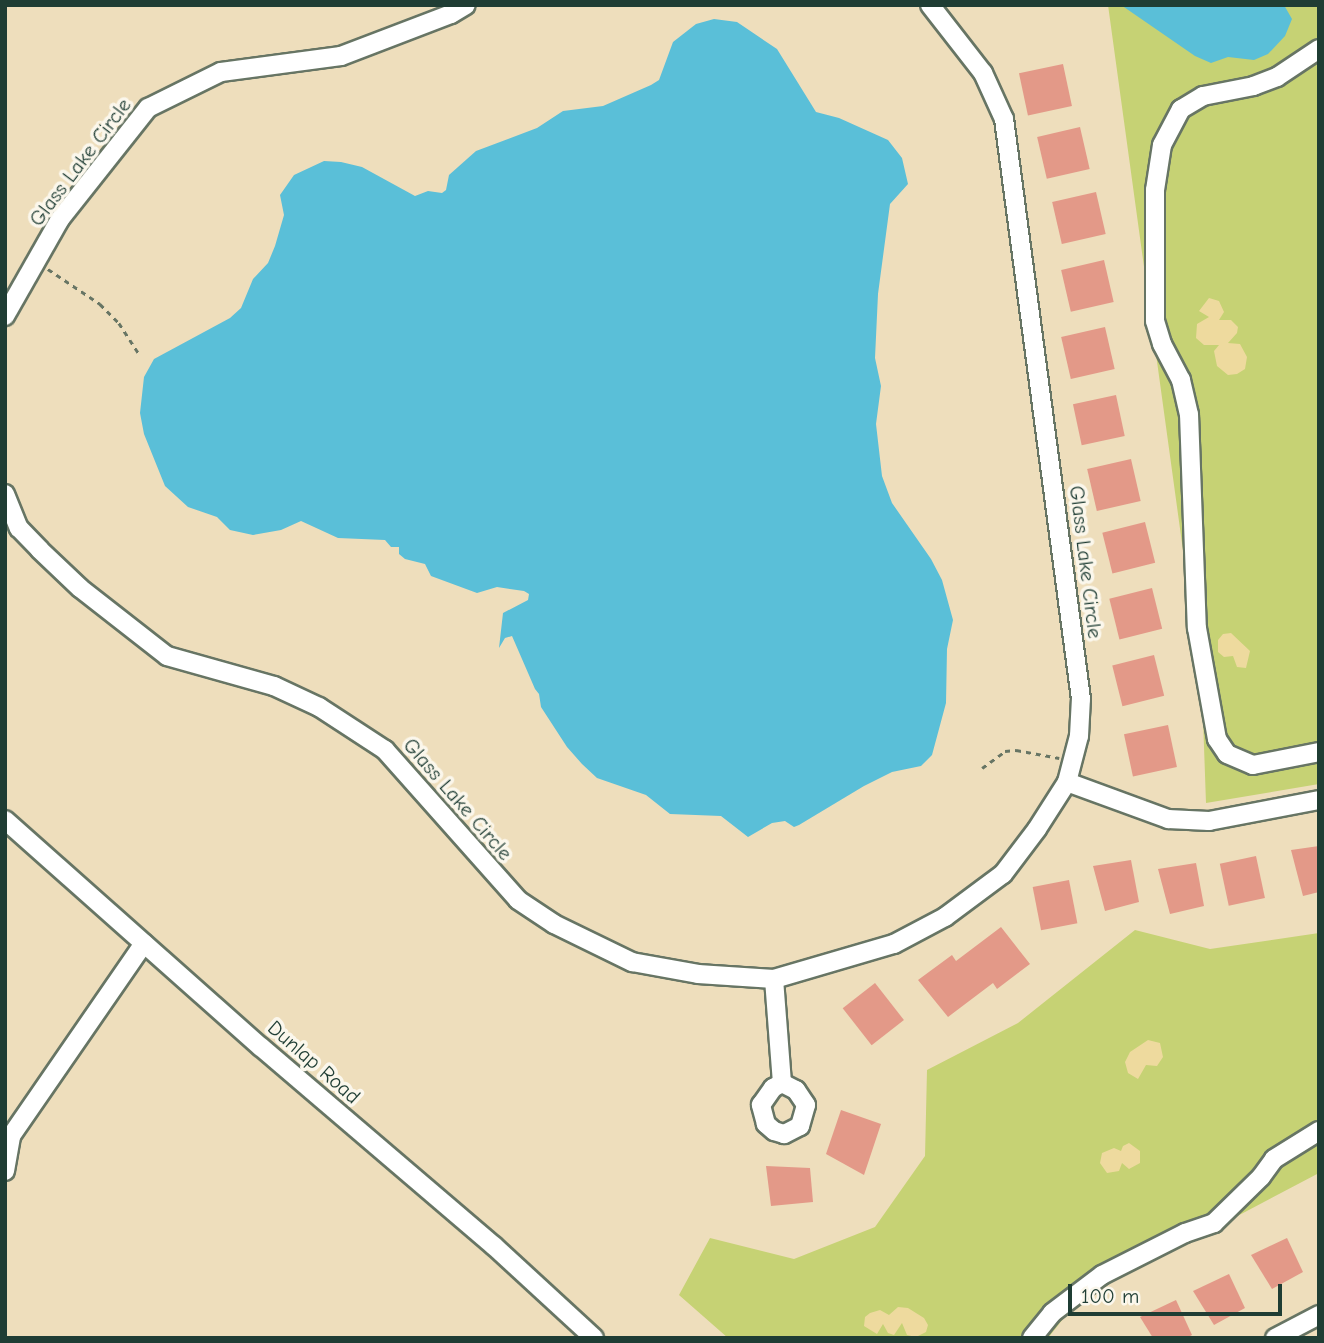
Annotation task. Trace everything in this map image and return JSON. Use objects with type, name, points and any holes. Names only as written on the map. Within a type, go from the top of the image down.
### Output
[{"type":"street","name":"Glass Lake Circle","points":[[5,316],[60,219],[148,108],[221,72],[341,56],[451,14],[466,5]]},
{"type":"street","name":"Glass Lake Circle","points":[[5,494],[19,528],[40,550],[80,589],[167,656],[274,686],[319,707],[385,750],[518,900],[554,924],[632,962],[698,974],[774,979],[894,944],[946,917],[1003,874],[1067,782],[1079,736],[1081,699],[1006,132],[983,73],[930,5]]},
{"type":"street","points":[[1319,49],[1277,77],[1254,86],[1203,96],[1181,109],[1162,145],[1155,190],[1155,321],[1162,344],[1181,380],[1189,414],[1197,628],[1217,739],[1227,754],[1253,765],[1319,752]]},
{"type":"street","points":[[1067,782],[1168,819],[1209,821],[1319,800]]},
{"type":"street","name":"Dunlap Road","points":[[5,820],[494,1246],[594,1338]]},
{"type":"street","points":[[5,1171],[11,1136],[144,943]]},
{"type":"street","points":[[774,979],[782,1083]]},
{"type":"street","points":[[1032,1338],[1052,1313],[1102,1275],[1214,1223],[1261,1177],[1274,1159],[1319,1131]]},
{"type":"street","points":[[1275,1338],[1319,1315]]},
{"type":"path","points":[[36,261],[100,304],[119,323],[140,355]]},
{"type":"path","points":[[982,768],[995,756],[1016,750],[1072,762]]},
{"type":"green space","points":[[1108,5],[1319,5],[1319,784],[1206,803],[1203,718],[1196,645]]},
{"type":"green space","points":[[1135,930],[1210,949],[1319,933],[1319,1173],[1103,1287],[1067,1314],[1048,1338],[728,1338],[679,1295],[710,1238],[794,1259],[875,1227],[925,1156],[927,1070],[1018,1023]]},
{"type":"sand","points":[[1209,298],[1219,301],[1224,312],[1219,320],[1231,320],[1238,327],[1237,333],[1228,343],[1240,344],[1247,357],[1245,369],[1237,374],[1228,375],[1217,366],[1214,351],[1219,345],[1204,345],[1196,338],[1197,324],[1209,317],[1199,311]]},
{"type":"sand","points":[[1231,633],[1250,651],[1246,668],[1237,667],[1233,656],[1224,657],[1218,652],[1218,640],[1223,634]]},
{"type":"sand","points":[[1148,1040],[1160,1043],[1163,1057],[1157,1066],[1146,1065],[1138,1079],[1128,1073],[1125,1062],[1130,1052]]},
{"type":"sand","points":[[1129,1143],[1140,1151],[1140,1163],[1129,1169],[1122,1163],[1119,1171],[1107,1173],[1100,1163],[1102,1153],[1114,1148],[1121,1151],[1123,1146]]},
{"type":"sand","points":[[898,1307],[908,1308],[924,1318],[928,1325],[926,1332],[916,1337],[907,1335],[902,1323],[894,1335],[888,1333],[883,1324],[877,1334],[864,1326],[865,1317],[870,1313],[880,1310],[889,1315]]},
{"type":"water","points":[[1121,5],[1284,5],[1292,19],[1285,36],[1268,54],[1254,60],[1228,57],[1211,63],[1195,56]]},
{"type":"water","points":[[714,19],[737,22],[777,49],[816,112],[839,118],[888,140],[902,158],[908,184],[890,204],[878,294],[875,358],[881,386],[876,424],[882,476],[892,503],[931,559],[942,580],[953,620],[947,649],[946,703],[932,755],[921,766],[892,772],[799,825],[794,827],[785,821],[772,823],[748,837],[721,816],[670,814],[646,795],[597,778],[582,764],[567,747],[541,707],[539,694],[512,636],[505,638],[499,648],[503,613],[528,600],[529,594],[497,587],[477,593],[431,576],[425,564],[405,559],[399,554],[399,547],[391,547],[385,540],[338,538],[301,521],[281,530],[253,535],[230,530],[217,517],[188,507],[165,486],[144,434],[140,413],[144,377],[154,359],[230,318],[241,308],[253,279],[268,263],[275,246],[284,215],[280,195],[294,175],[324,161],[341,162],[362,167],[415,196],[428,191],[442,193],[446,190],[449,175],[476,151],[537,128],[563,111],[603,106],[659,80],[673,42],[696,24]]},
{"type":"building","points":[[1063,64],[1072,106],[1028,115],[1019,73]]},
{"type":"building","points":[[1080,127],[1090,169],[1047,179],[1037,137]]},
{"type":"building","points":[[1096,192],[1106,234],[1062,244],[1052,202]]},
{"type":"building","points":[[1104,260],[1114,302],[1071,312],[1061,270]]},
{"type":"building","points":[[1105,327],[1115,369],[1071,379],[1061,337]]},
{"type":"building","points":[[1116,395],[1125,436],[1082,445],[1073,404]]},
{"type":"building","points":[[1131,459],[1141,501],[1097,511],[1087,469]]},
{"type":"building","points":[[1145,522],[1155,563],[1112,573],[1102,533]]},
{"type":"building","points":[[1152,588],[1162,629],[1119,639],[1109,599]]},
{"type":"building","points":[[1154,655],[1164,696],[1122,706],[1112,665]]},
{"type":"building","points":[[1168,725],[1177,767],[1133,776],[1124,734]]},
{"type":"building","points":[[1319,846],[1319,892],[1303,896],[1291,850]]},
{"type":"building","points":[[1256,856],[1265,898],[1229,906],[1220,864]]},
{"type":"building","points":[[1131,860],[1139,902],[1105,911],[1093,866]]},
{"type":"building","points":[[1196,863],[1204,906],[1170,914],[1158,869]]},
{"type":"building","points":[[1069,880],[1077,923],[1041,930],[1033,887]]},
{"type":"building","points":[[1001,927],[1030,964],[997,989],[993,983],[948,1017],[918,980],[952,955],[956,961]]},
{"type":"building","points":[[875,983],[904,1020],[872,1045],[843,1008]]},
{"type":"building","points":[[841,1110],[881,1124],[864,1175],[826,1154]]},
{"type":"building","points":[[766,1166],[810,1168],[813,1202],[771,1206]]},
{"type":"building","points":[[1287,1238],[1303,1272],[1272,1289],[1251,1255]]},
{"type":"building","points":[[1229,1274],[1245,1308],[1214,1325],[1193,1291]]},
{"type":"building","points":[[1176,1300],[1192,1335],[1186,1338],[1153,1338],[1140,1317]]}]
